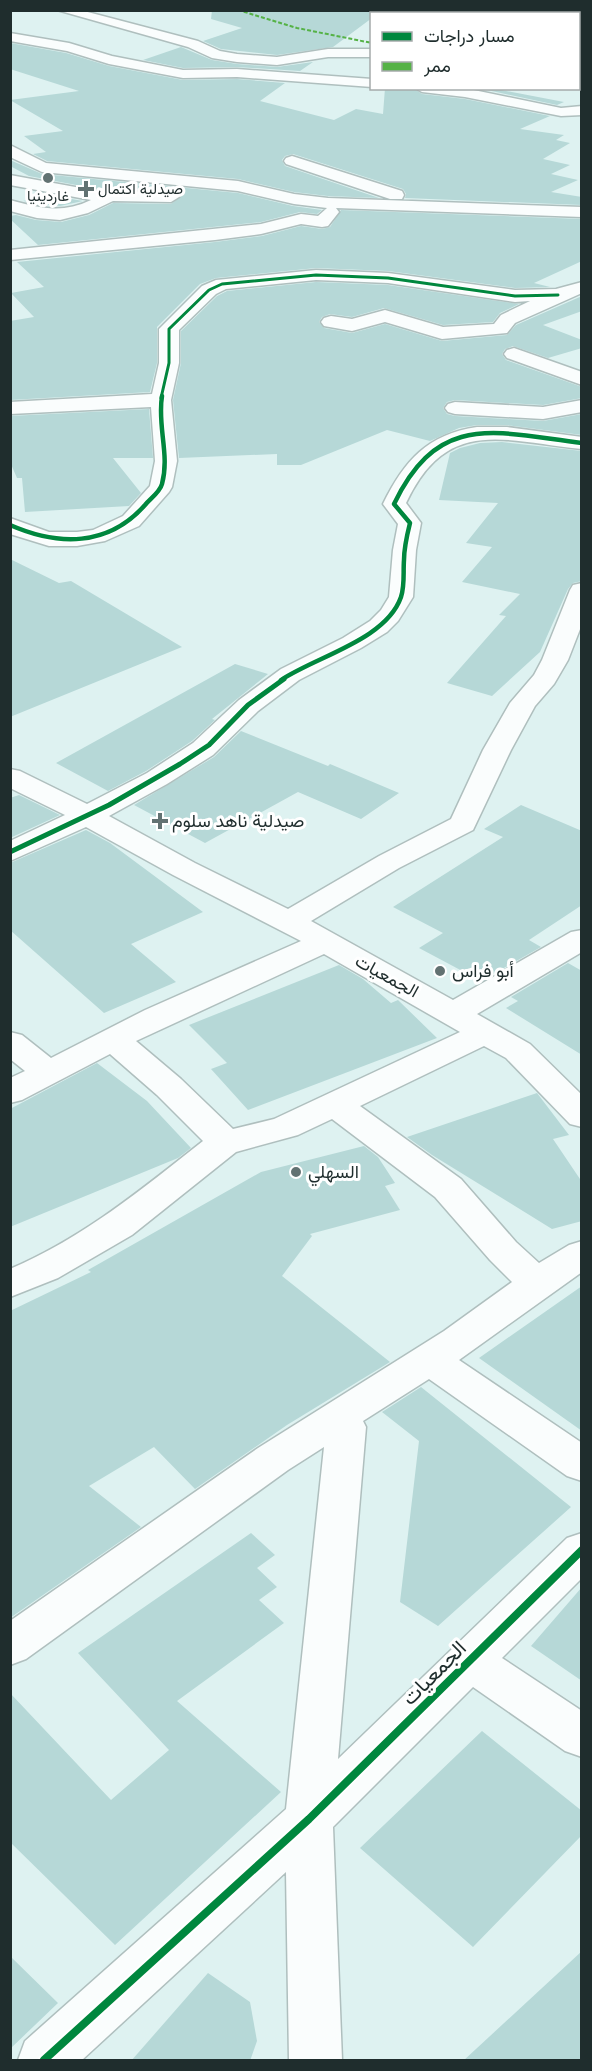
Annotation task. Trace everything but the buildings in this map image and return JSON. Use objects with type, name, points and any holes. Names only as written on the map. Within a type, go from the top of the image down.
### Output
[{"type":"street","points":[[63,10],[193,44],[217,55],[237,58],[277,61],[328,53],[370,53]]},
{"type":"street","points":[[10,37],[69,47],[109,60],[183,74],[237,73],[370,83]]},
{"type":"street","points":[[439,90],[561,112],[582,110]]},
{"type":"street","points":[[10,137],[36,156],[64,168]]},
{"type":"street","points":[[10,150],[42,167],[238,186],[328,203],[582,212]]},
{"type":"street","points":[[292,161],[426,205]]},
{"type":"street","points":[[10,167],[25,177],[17,182]]},
{"type":"street","points":[[17,182],[108,196],[289,200],[310,205],[328,203]]},
{"type":"street","points":[[383,190],[403,183]]},
{"type":"street","points":[[10,205],[47,216],[60,216],[79,211],[108,196]]},
{"type":"street","points":[[10,255],[225,234],[261,229],[301,219],[322,222],[334,210],[328,203]]},
{"type":"street","points":[[10,525],[49,539],[77,539],[107,533],[131,521],[160,487],[166,461],[161,400],[169,363],[169,329],[209,290],[222,284],[316,275],[388,278],[515,296],[558,295]]},
{"type":"street","points":[[331,322],[352,325],[385,316],[442,333],[500,330],[508,319],[558,295],[581,287]]},
{"type":"street","points":[[514,354],[582,379]]},
{"type":"street","points":[[10,408],[161,400]]},
{"type":"street","points":[[455,408],[543,413],[582,406]]},
{"type":"street","points":[[10,852],[88,816],[168,773],[220,736],[243,710],[266,691],[298,670],[369,633],[388,616],[398,603],[405,584],[403,556],[410,523],[394,504],[412,469],[439,447],[457,437],[477,434],[582,443]]},
{"type":"street","points":[[289,921],[389,862],[463,824],[497,750],[523,703],[545,678],[555,660],[582,590]]},
{"type":"street","name":"الجمعيات","points":[[10,777],[88,816],[184,869],[289,921],[518,1051],[582,1116]]},
{"type":"street","points":[[453,1014],[582,939]]},
{"type":"street","points":[[10,1092],[113,1039],[324,942]]},
{"type":"street","points":[[10,1284],[45,1269],[119,1226],[225,1142],[253,1137],[286,1126],[450,1052],[485,1032]]},
{"type":"street","points":[[113,1039],[169,1087],[225,1142]]},
{"type":"street","points":[[10,1042],[47,1072]]},
{"type":"street","points":[[335,1104],[448,1188],[503,1251],[537,1283]]},
{"type":"street","points":[[10,1646],[273,1459],[458,1341],[537,1283],[582,1254]]},
{"type":"street","points":[[429,1359],[582,1465]]},
{"type":"street","points":[[316,2061],[309,1819],[346,1427],[337,1418]]},
{"type":"street","name":"الجمعيات","points":[[44,2061],[309,1819],[582,1550]]},
{"type":"street","points":[[470,1660],[582,1737]]},
{"type":"marked path","points":[[238,10],[297,28],[370,43]]},
{"type":"cycle path","points":[[10,525],[49,539],[97,536],[131,521],[161,487],[166,461],[161,400],[169,363],[169,329],[209,290],[222,284],[316,275],[388,278],[515,296],[558,295]]},
{"type":"cycle path","points":[[10,852],[109,805],[180,764],[209,745],[242,711],[275,684],[297,670],[366,635],[389,616],[401,597],[404,554],[410,523],[394,504],[413,471],[431,452],[453,439],[477,433],[522,435],[582,443]]},
{"type":"cycle path","points":[[44,2060],[309,1819],[582,1550]]},
{"type":"place","name":"غاردينيا","points":[[48,178]]},
{"type":"place","name":"صيدلية اكتمال","points":[[86,189]]},
{"type":"place","name":"صيدلية ناهد سلوم","points":[[160,821]]},
{"type":"place","name":"أبو فراس","points":[[440,971]]},
{"type":"place","name":"السهلي","points":[[296,1172]]}]
